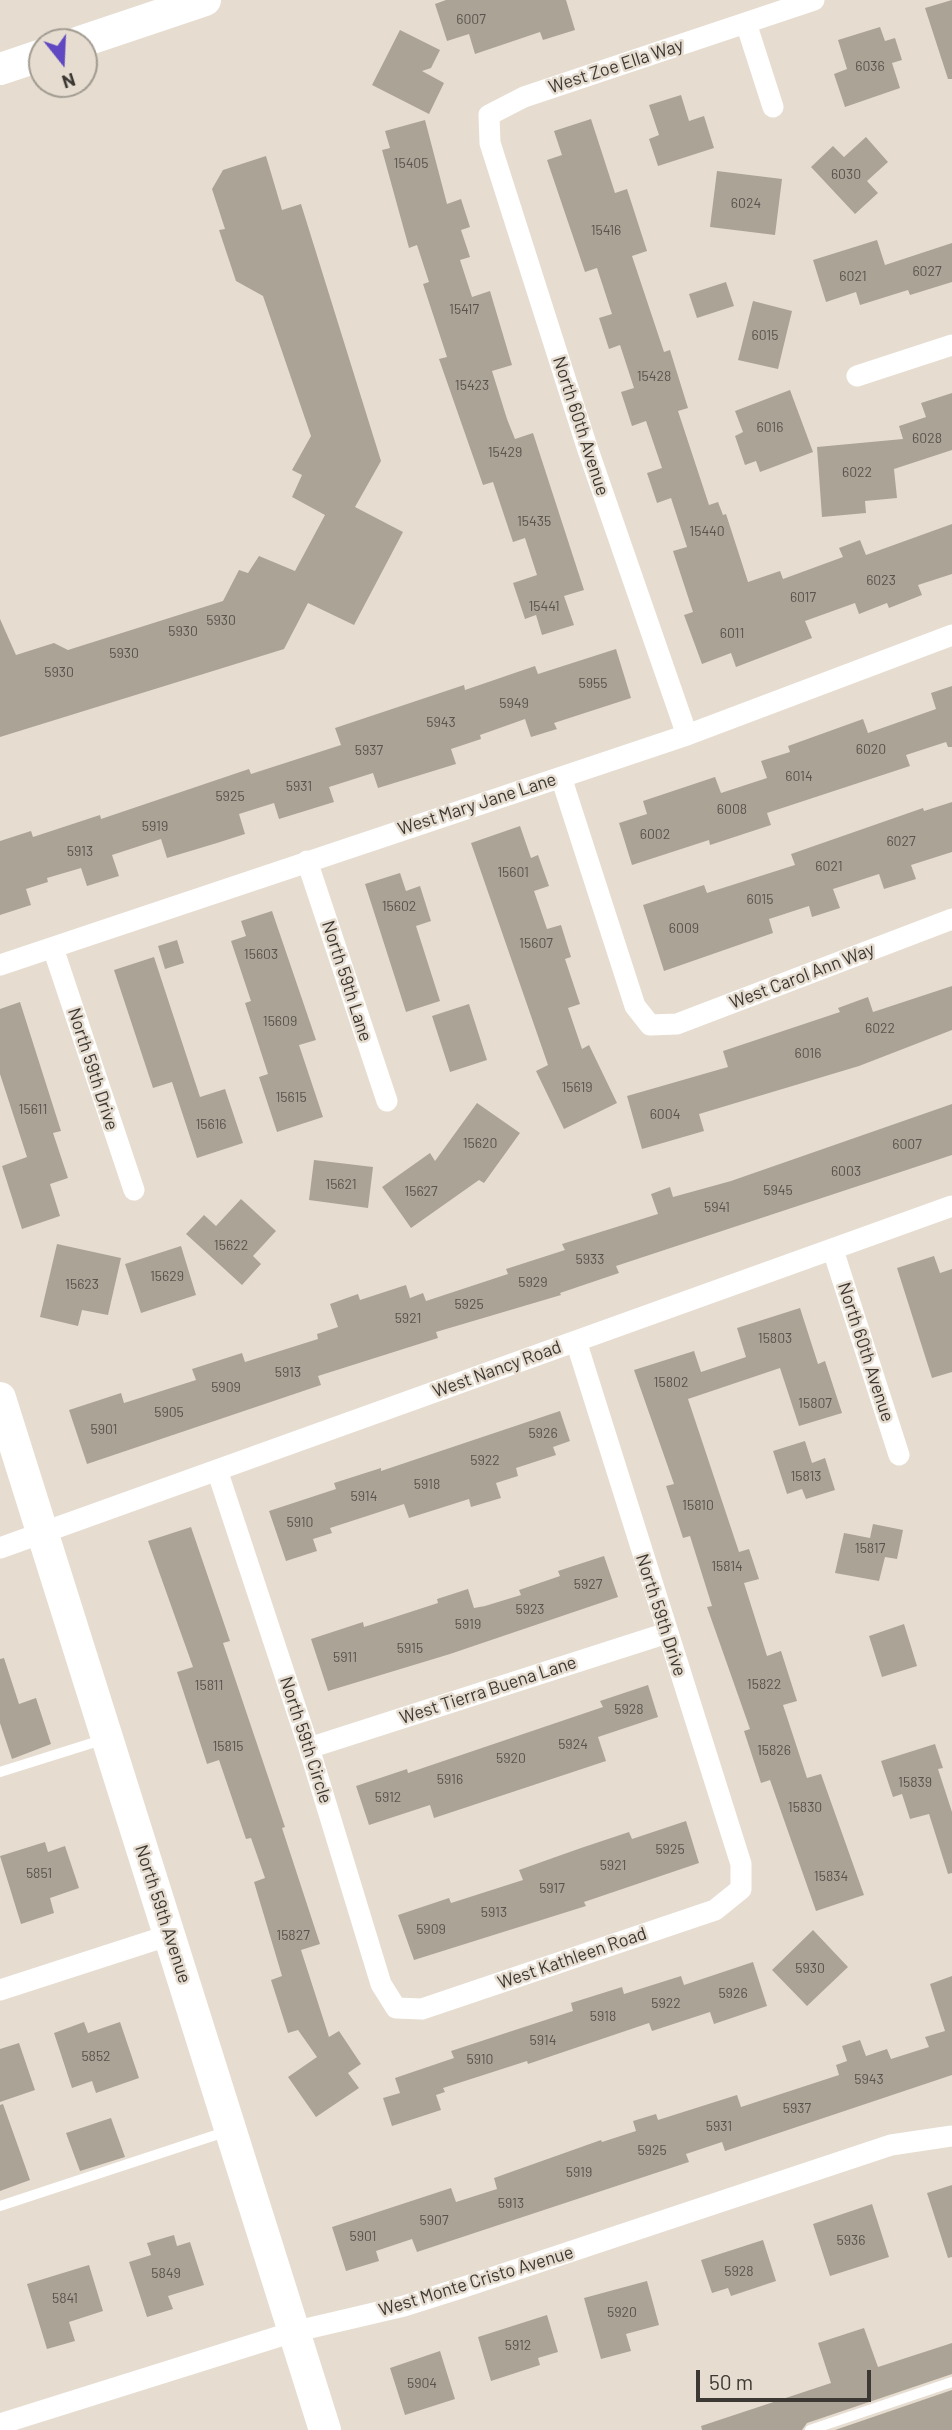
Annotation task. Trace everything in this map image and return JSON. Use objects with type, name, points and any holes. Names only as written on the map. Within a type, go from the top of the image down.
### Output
[{"type":"main road","points":[[98,36],[205,0]]},
{"type":"main road","points":[[0,69],[28,60]]},
{"type":"main road","name":"North 59th Avenue","points":[[0,1398],[325,2430]]},
{"type":"street","name":"West Zoe Ella Way","points":[[489,115],[524,97],[814,0]]},
{"type":"street","points":[[746,23],[773,107]]},
{"type":"street","name":"North 60th Avenue","points":[[489,115],[490,143],[587,447],[687,734]]},
{"type":"street","points":[[857,376],[952,345]]},
{"type":"street","name":"West Mary Jane Lane","points":[[0,965],[687,734],[952,635]]},
{"type":"street","name":"West Carol Ann Way","points":[[561,776],[635,1006],[650,1025],[677,1024],[952,919]]},
{"type":"street","name":"North 59th Lane","points":[[307,861],[387,1101]]},
{"type":"street","name":"North 59th Drive","points":[[53,948],[134,1190]]},
{"type":"street","name":"West Nancy Road","points":[[43,1534],[952,1206]]},
{"type":"street","name":"North 60th Avenue","points":[[833,1250],[899,1455]]},
{"type":"street","name":"North 59th Drive","points":[[576,1341],[741,1864],[741,1889]]},
{"type":"street","name":"North 59th Circle","points":[[217,1470],[309,1748],[381,1984],[396,2008]]},
{"type":"street","points":[[0,1548],[43,1534]]},
{"type":"street","name":"West Tierra Buena Lane","points":[[309,1748],[667,1633]]},
{"type":"street","name":"West Kathleen Road","points":[[396,2008],[422,2009],[715,1910],[741,1889]]},
{"type":"street","points":[[0,1990],[170,1935]]},
{"type":"street","name":"West Monte Cristo Avenue","points":[[0,2424],[293,2332],[450,2292],[891,2146],[952,2136]]},
{"type":"lane","points":[[0,1772],[107,1738]]},
{"type":"lane","points":[[0,2206],[231,2130]]},
{"type":"lane","points":[[810,2430],[952,2382]]},
{"type":"building","points":[[446,0],[566,0],[575,30],[543,40],[540,32],[475,54],[469,34],[447,41],[435,4]]},
{"type":"building","points":[[952,0],[952,79],[948,79],[925,8]]},
{"type":"building","points":[[880,27],[885,41],[895,38],[902,60],[892,63],[900,88],[845,107],[834,74],[847,69],[838,40]]},
{"type":"building","points":[[400,30],[440,50],[431,68],[422,71],[444,83],[429,114],[372,85]]},
{"type":"building","points":[[681,95],[689,121],[704,116],[714,148],[658,166],[649,139],[659,135],[649,105]]},
{"type":"building","points":[[591,119],[615,193],[627,189],[647,251],[632,256],[664,352],[670,350],[688,408],[678,411],[709,505],[718,502],[723,515],[726,514],[748,582],[780,571],[783,579],[843,557],[839,548],[860,540],[866,555],[952,524],[952,574],[918,585],[922,595],[889,608],[887,603],[859,614],[855,603],[805,621],[812,638],[736,667],[731,653],[702,664],[684,615],[693,612],[673,551],[687,547],[671,498],[657,503],[647,473],[662,468],[646,421],[632,426],[621,392],[634,388],[620,345],[609,349],[599,318],[612,314],[597,268],[585,272],[547,160],[562,155],[554,131]]},
{"type":"building","points":[[425,120],[447,204],[461,199],[470,227],[461,230],[470,257],[460,260],[472,297],[490,291],[512,365],[492,371],[507,419],[515,439],[533,433],[584,590],[564,596],[574,625],[542,635],[536,615],[525,619],[513,583],[537,575],[525,538],[513,542],[493,482],[483,485],[439,359],[447,357],[423,284],[429,282],[417,245],[409,248],[382,150],[390,148],[385,131]]},
{"type":"building","points":[[866,137],[888,162],[867,181],[878,193],[855,214],[811,167],[833,146],[844,157]]},
{"type":"building","points":[[266,156],[282,210],[301,204],[381,461],[355,507],[403,532],[354,625],[308,603],[284,649],[0,737],[0,619],[16,655],[54,643],[68,650],[223,601],[239,570],[248,573],[259,556],[295,571],[325,515],[292,497],[302,475],[292,470],[311,436],[263,296],[236,281],[219,230],[225,229],[212,189],[223,170]]},
{"type":"building","points":[[717,171],[782,179],[775,235],[710,227]]},
{"type":"building","points":[[877,240],[885,265],[952,243],[952,282],[910,295],[908,290],[860,305],[856,292],[826,302],[813,260]]},
{"type":"building","points":[[726,282],[734,306],[697,318],[689,294]]},
{"type":"building","points":[[753,301],[792,311],[778,369],[738,360]]},
{"type":"building","points":[[790,390],[813,452],[760,472],[756,461],[745,465],[735,436],[743,432],[735,411]]},
{"type":"building","points":[[952,393],[952,450],[894,469],[897,498],[865,501],[866,513],[822,517],[817,447],[903,439],[899,426],[926,417],[921,403]]},
{"type":"building","points":[[616,649],[631,698],[554,723],[557,729],[531,737],[525,719],[451,749],[456,764],[378,788],[373,773],[329,787],[334,802],[279,819],[274,803],[239,814],[245,834],[217,843],[167,858],[161,839],[112,855],[119,876],[87,886],[81,868],[47,878],[48,882],[26,889],[31,905],[0,915],[0,841],[31,831],[33,837],[100,815],[101,819],[249,769],[251,774],[341,745],[335,728],[464,685],[465,690],[535,666],[538,674]]},
{"type":"building","points":[[952,686],[952,747],[948,747],[946,742],[906,755],[910,766],[767,813],[771,825],[710,845],[709,840],[632,865],[619,823],[647,814],[643,801],[715,777],[721,793],[767,778],[761,761],[790,752],[788,746],[863,719],[868,733],[936,709],[931,693]]},
{"type":"building","points":[[952,802],[952,852],[911,865],[916,879],[884,889],[879,874],[833,889],[840,908],[812,917],[809,906],[769,919],[773,933],[664,971],[643,905],[704,885],[707,893],[795,865],[791,854],[923,808],[924,811]]},
{"type":"building","points":[[520,826],[531,858],[538,855],[549,886],[534,891],[547,929],[561,925],[571,957],[565,959],[580,1004],[568,1008],[582,1049],[589,1045],[617,1103],[564,1129],[536,1071],[548,1065],[471,843]]},
{"type":"building","points":[[400,873],[406,891],[420,886],[431,921],[416,926],[440,1001],[406,1012],[365,884]]},
{"type":"building","points":[[272,911],[316,1040],[299,1045],[323,1117],[277,1132],[259,1077],[268,1074],[245,1003],[251,1001],[231,941],[246,936],[241,921]]},
{"type":"building","points":[[177,940],[184,963],[165,969],[158,946]]},
{"type":"building","points":[[154,957],[200,1097],[225,1089],[243,1143],[197,1158],[172,1082],[153,1088],[114,970]]},
{"type":"building","points":[[952,986],[952,1030],[859,1066],[699,1114],[704,1131],[642,1149],[627,1096],[728,1067],[723,1051],[840,1012],[838,1008],[868,997],[873,1012]]},
{"type":"building","points":[[20,1002],[61,1131],[53,1133],[68,1178],[50,1184],[60,1216],[22,1229],[2,1166],[27,1157],[0,1074],[0,1009]]},
{"type":"building","points":[[469,1004],[487,1060],[450,1072],[432,1016]]},
{"type":"building","points":[[477,1103],[520,1133],[484,1183],[479,1180],[411,1228],[382,1187],[430,1153],[435,1161]]},
{"type":"building","points":[[952,1104],[952,1155],[616,1266],[619,1273],[560,1293],[561,1295],[436,1332],[438,1338],[318,1376],[321,1385],[87,1464],[69,1410],[121,1393],[124,1403],[196,1380],[192,1369],[242,1353],[245,1362],[318,1339],[317,1334],[338,1327],[330,1304],[358,1294],[360,1300],[406,1285],[410,1298],[423,1293],[426,1301],[508,1274],[506,1269],[565,1250],[562,1244],[658,1214],[651,1194],[670,1187],[673,1197],[731,1181]]},
{"type":"building","points":[[314,1160],[373,1167],[368,1208],[309,1200]]},
{"type":"building","points":[[241,1199],[276,1231],[253,1256],[261,1264],[242,1285],[186,1234],[204,1215],[216,1226]]},
{"type":"building","points":[[57,1244],[121,1258],[108,1315],[82,1310],[78,1326],[40,1317]]},
{"type":"building","points":[[181,1246],[196,1295],[141,1313],[125,1264]]},
{"type":"building","points":[[934,1256],[940,1273],[952,1269],[952,1372],[932,1378],[897,1268]]},
{"type":"building","points":[[800,1308],[818,1364],[825,1361],[842,1413],[799,1426],[780,1368],[688,1399],[739,1552],[749,1549],[759,1579],[744,1583],[767,1656],[781,1651],[797,1701],[783,1705],[807,1778],[821,1774],[864,1895],[816,1911],[770,1780],[761,1783],[744,1731],[750,1729],[707,1607],[712,1606],[690,1536],[683,1538],[666,1486],[674,1484],[634,1370],[694,1351],[701,1372],[746,1357],[737,1328]]},
{"type":"building","points":[[560,1411],[570,1441],[553,1447],[556,1455],[516,1468],[518,1476],[496,1483],[501,1498],[471,1507],[469,1499],[409,1518],[404,1504],[330,1528],[332,1533],[313,1539],[317,1551],[286,1561],[269,1511],[336,1489],[334,1483],[381,1468],[381,1471]]},
{"type":"building","points":[[805,1441],[812,1463],[825,1458],[835,1490],[806,1499],[802,1489],[787,1494],[773,1451]]},
{"type":"building","points":[[873,1524],[903,1530],[897,1559],[885,1557],[879,1581],[835,1573],[844,1533],[870,1538]]},
{"type":"building","points":[[191,1527],[230,1641],[223,1643],[285,1827],[282,1828],[320,1944],[301,1950],[329,2037],[339,2031],[361,2064],[348,2073],[359,2088],[316,2117],[288,2077],[317,2057],[298,2030],[288,2033],[271,1980],[282,1976],[254,1882],[265,1878],[251,1838],[246,1839],[219,1760],[207,1764],[177,1672],[193,1667],[148,1541]]},
{"type":"building","points":[[604,1556],[618,1597],[450,1654],[328,1691],[311,1639],[363,1622],[364,1627],[438,1603],[437,1599],[468,1589],[474,1608],[485,1606],[521,1595],[519,1590],[560,1576],[558,1571]]},
{"type":"building","points":[[904,1624],[917,1666],[882,1677],[869,1636]]},
{"type":"building","points":[[4,1658],[19,1704],[36,1698],[51,1744],[12,1759],[0,1723],[0,1659]]},
{"type":"building","points":[[648,1685],[658,1717],[598,1737],[606,1761],[434,1818],[430,1805],[369,1825],[356,1786],[407,1769],[408,1773],[603,1707],[600,1701]]},
{"type":"building","points":[[935,1744],[943,1768],[938,1769],[952,1812],[952,1873],[948,1874],[929,1814],[910,1819],[902,1794],[893,1797],[881,1761]]},
{"type":"building","points":[[686,1821],[699,1863],[584,1902],[586,1906],[414,1960],[398,1915],[449,1898],[451,1903],[523,1880],[519,1870],[629,1832],[632,1839]]},
{"type":"building","points":[[45,1842],[48,1852],[65,1846],[79,1888],[50,1898],[54,1913],[21,1924],[0,1856]]},
{"type":"building","points":[[813,1930],[848,1967],[807,2006],[772,1970]]},
{"type":"building","points":[[753,1962],[767,2006],[714,2024],[710,2012],[652,2031],[649,2023],[528,2064],[527,2061],[443,2088],[445,2092],[436,2095],[441,2110],[392,2126],[383,2098],[400,2093],[395,2078],[454,2058],[451,2051],[573,2011],[571,2003],[622,1987],[624,1994],[681,1976],[684,1985]]},
{"type":"building","points":[[952,1976],[952,2075],[725,2151],[722,2142],[686,2154],[689,2162],[417,2252],[412,2239],[376,2251],[379,2261],[346,2271],[332,2227],[451,2188],[456,2202],[497,2189],[494,2178],[601,2140],[602,2142],[636,2131],[633,2121],[656,2114],[658,2120],[737,2095],[741,2107],[839,2075],[836,2065],[847,2061],[842,2046],[860,2040],[866,2056],[887,2049],[891,2059],[929,2047],[925,2037],[945,2031],[930,1984]]},
{"type":"building","points":[[84,2022],[88,2033],[120,2022],[139,2078],[96,2093],[92,2081],[72,2088],[54,2033]]},
{"type":"building","points":[[19,2043],[35,2090],[0,2102],[0,2049]]},
{"type":"building","points":[[3,2104],[30,2180],[0,2191],[0,2105]]},
{"type":"building","points":[[111,2118],[125,2157],[80,2171],[66,2133]]},
{"type":"building","points":[[952,2185],[952,2257],[948,2258],[927,2193]]},
{"type":"building","points":[[872,2204],[889,2257],[830,2276],[813,2224]]},
{"type":"building","points":[[174,2235],[177,2246],[190,2242],[204,2285],[168,2296],[173,2309],[147,2317],[129,2262],[151,2255],[147,2243]]},
{"type":"building","points":[[763,2240],[776,2281],[731,2296],[728,2288],[712,2293],[701,2260]]},
{"type":"building","points":[[89,2265],[103,2311],[69,2322],[75,2341],[47,2349],[27,2284]]},
{"type":"building","points":[[647,2281],[659,2325],[626,2334],[631,2351],[601,2359],[584,2298]]},
{"type":"building","points":[[547,2315],[558,2352],[538,2358],[540,2365],[491,2381],[478,2337]]},
{"type":"building","points":[[864,2328],[878,2367],[952,2343],[952,2374],[807,2423],[802,2430],[702,2430],[701,2426],[831,2383],[818,2343]]},
{"type":"building","points":[[440,2351],[455,2399],[405,2415],[390,2368]]},
{"type":"building","points":[[952,2390],[952,2430],[835,2430]]}]
